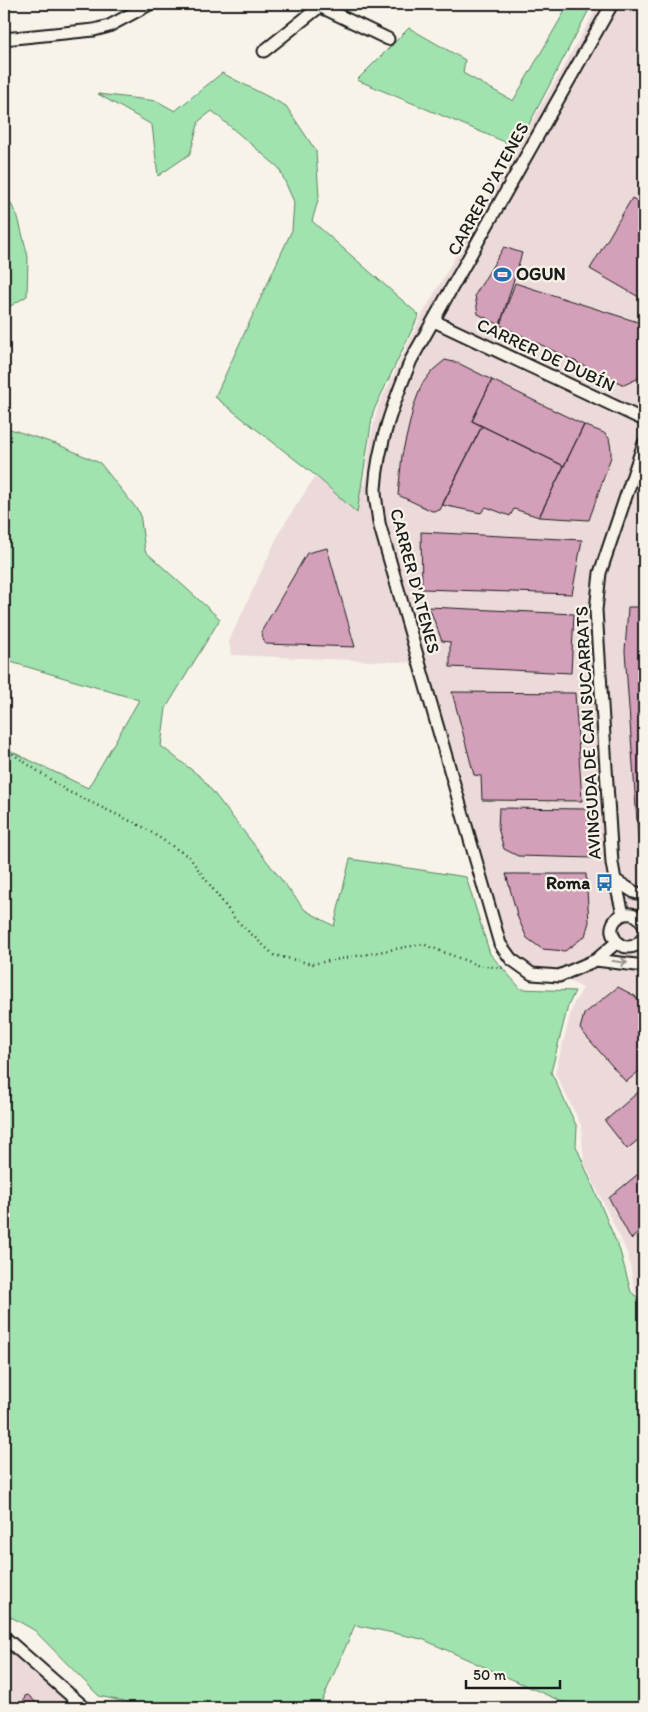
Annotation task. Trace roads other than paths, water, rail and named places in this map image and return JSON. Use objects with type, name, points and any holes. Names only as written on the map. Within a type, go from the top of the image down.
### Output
[{"type":"street","points":[[4,39],[94,30],[109,26],[150,4]]},
{"type":"street","name":"CARRER D'ATENES","points":[[612,4],[411,360],[381,441],[375,490],[382,533],[500,944],[511,959],[532,974],[559,976],[596,960],[617,942]]},
{"type":"street","points":[[264,51],[319,5],[388,39]]},
{"type":"street","name":"CARRER DE DUBÍN","points":[[434,321],[644,420]]},
{"type":"street","name":"AVINGUDA DE CAN SUCARRATS","points":[[623,914],[614,880],[596,610],[600,573],[644,443]]},
{"type":"street","name":"AVINGUDA DE CAN SUCARRATS","points":[[614,880],[634,892],[644,895]]},
{"type":"street","points":[[644,921],[634,914],[623,914],[618,917],[612,926],[612,932],[617,942],[626,947],[633,946],[641,941],[644,936]]},
{"type":"street","points":[[633,946],[644,961]]},
{"type":"street","points":[[596,960],[644,966]]},
{"type":"street","points":[[4,1637],[85,1708]]},
{"type":"place","name":"OGUN","points":[[502,274]]},
{"type":"place","name":"Roma","points":[[604,883]]}]
